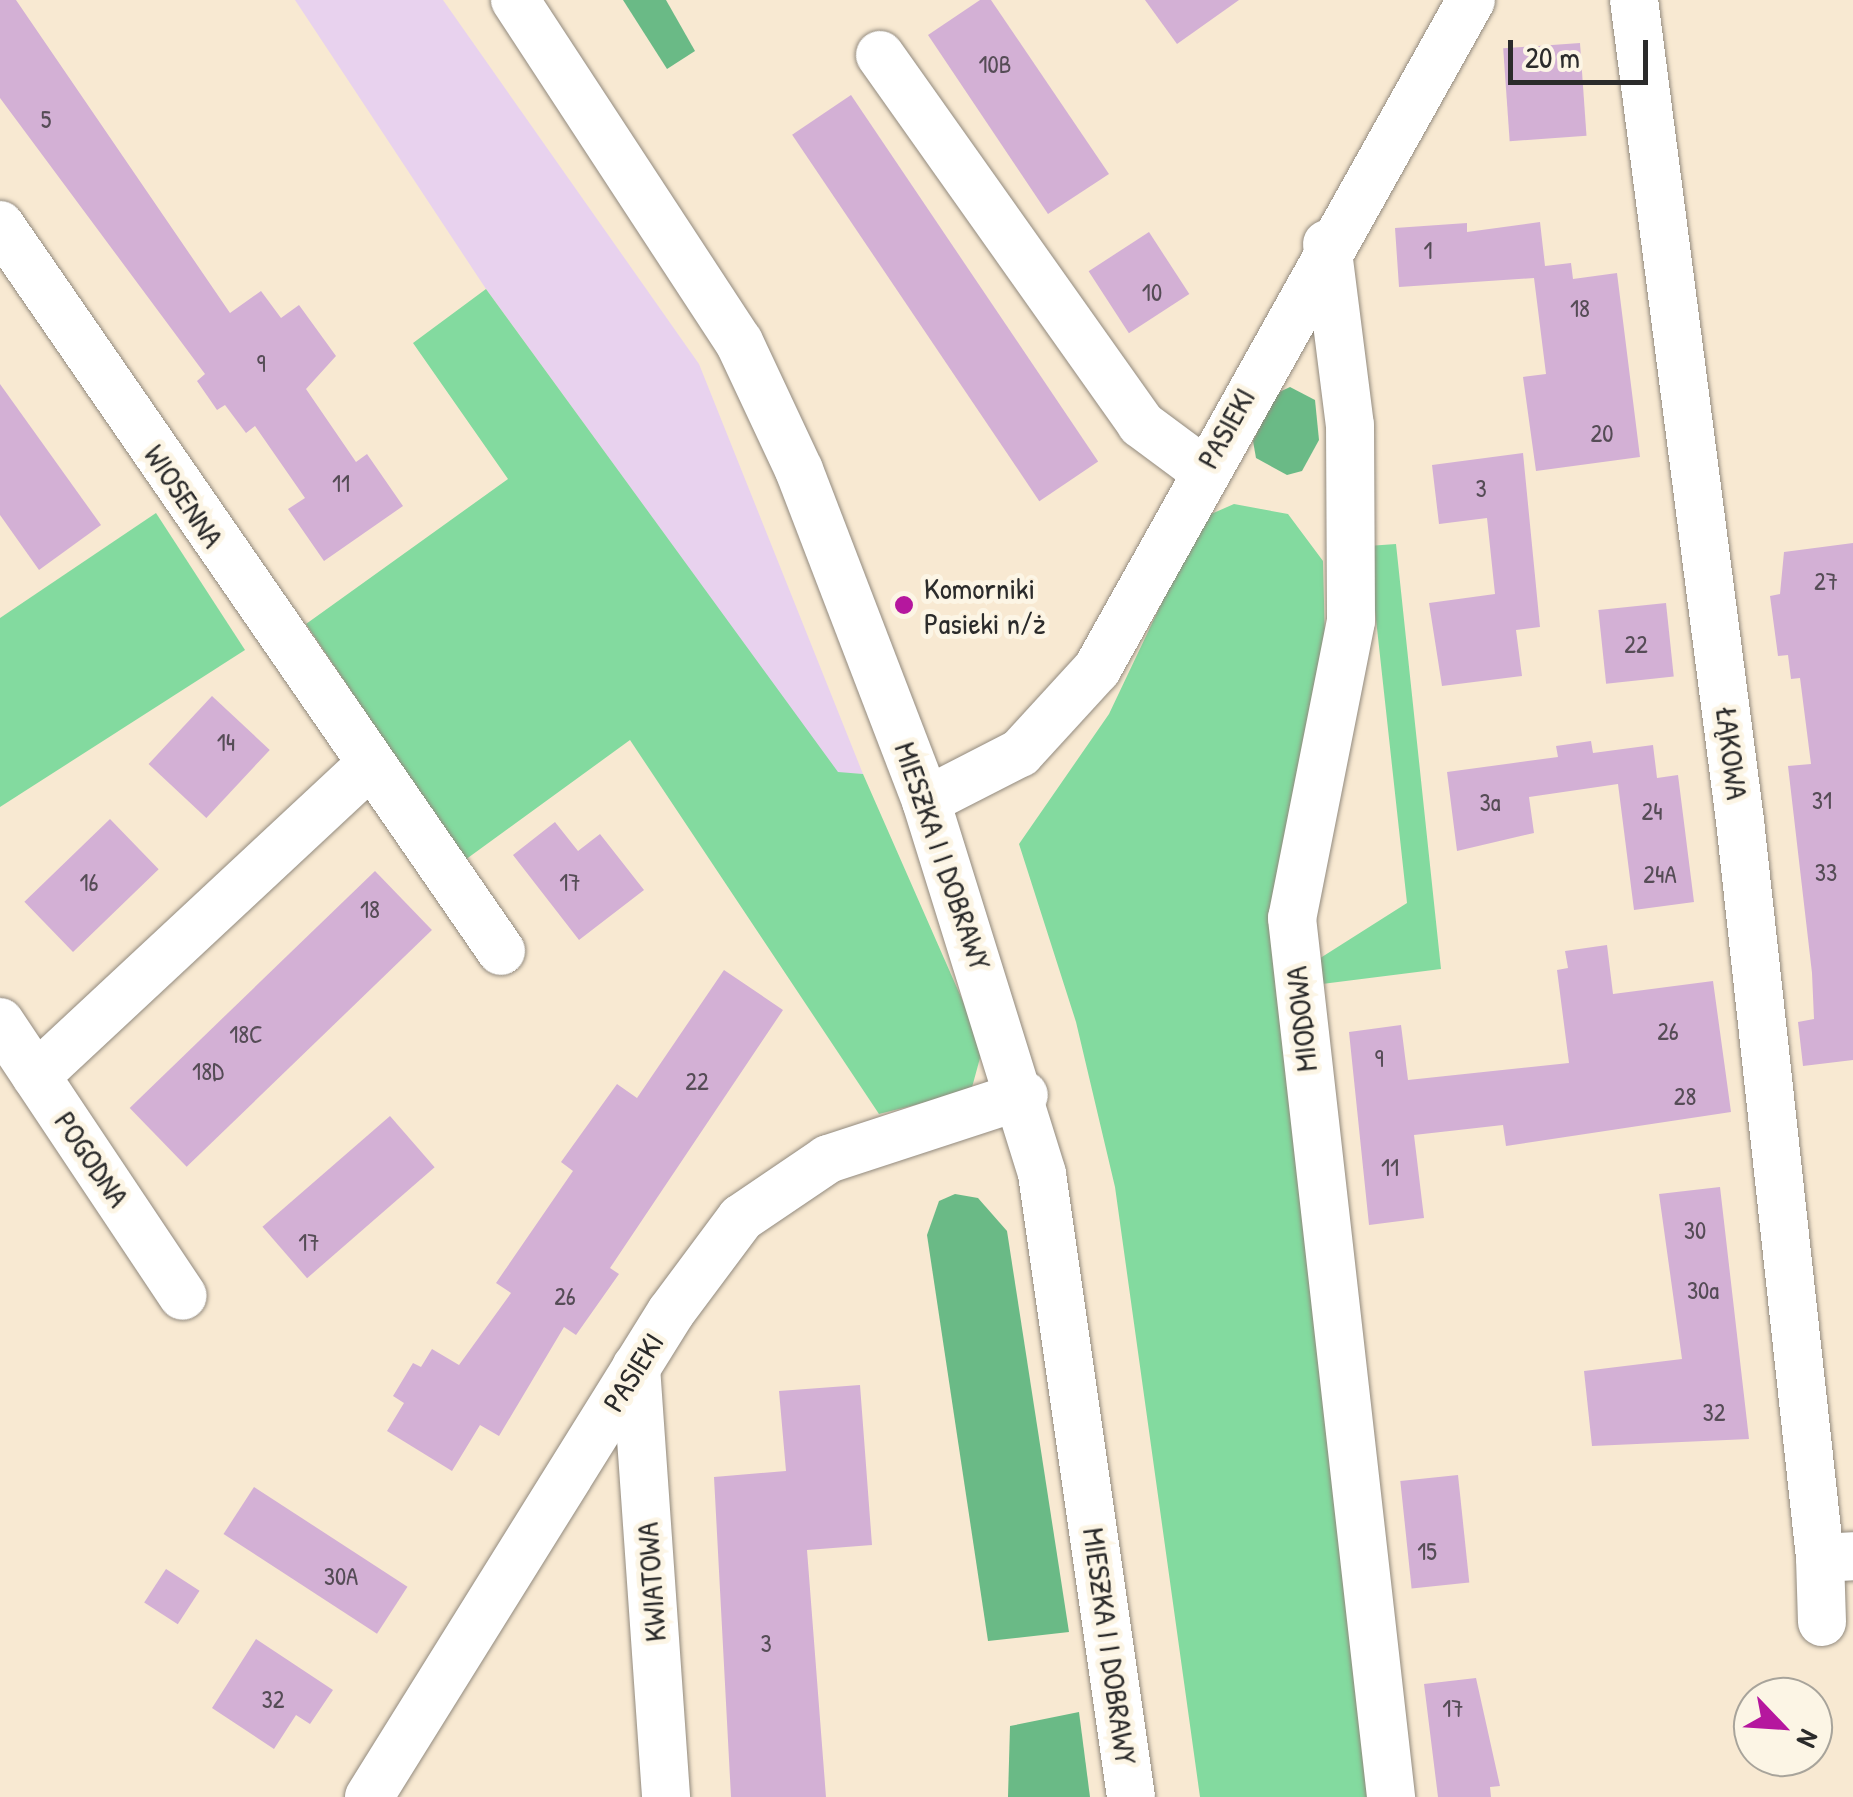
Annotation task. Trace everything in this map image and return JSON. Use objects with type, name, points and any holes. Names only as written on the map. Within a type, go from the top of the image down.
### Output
[{"type":"street","name":"MIESZKA I I DOBRAWY","points":[[516,0],[739,342],[799,470],[926,801],[1024,1095],[1061,1283],[1131,1797]]},
{"type":"street","name":"PASIEKI","points":[[926,801],[1008,760],[1071,704],[1128,619],[1203,470],[1327,244],[1472,0]]},
{"type":"street","name":"ŁĄKOWA","points":[[1634,0],[1816,1507],[1837,1557],[1822,1622]]},
{"type":"street","points":[[880,56],[1142,424],[1203,470]]},
{"type":"street","name":"WIOSENNA","points":[[0,224],[367,767],[501,952]]},
{"type":"street","name":"MIODOWA","points":[[1327,244],[1350,425],[1351,620],[1292,918],[1391,1797]]},
{"type":"street","points":[[36,1076],[367,767]]},
{"type":"street","name":"POGODNA","points":[[0,1022],[182,1296]]},
{"type":"street","name":"PASIEKI","points":[[369,1797],[636,1367],[708,1260],[770,1192],[828,1160],[1024,1095]]},
{"type":"street","name":"KWIATOWA","points":[[636,1367],[666,1797]]},
{"type":"shaded area","points":[[295,0],[443,0],[699,364],[863,774],[838,773],[486,289]]},
{"type":"green space","points":[[623,0],[666,0],[695,51],[667,69]]},
{"type":"green space","points":[[486,289],[838,772],[863,774],[983,1047],[971,1091],[879,1114],[630,740],[465,860],[306,624],[508,479],[413,343]]},
{"type":"green space","points":[[1290,387],[1315,400],[1319,440],[1302,471],[1287,475],[1256,458],[1253,441],[1275,394]]},
{"type":"green space","points":[[1234,504],[1288,514],[1323,561],[1325,642],[1274,909],[1275,983],[1378,1797],[1200,1797],[1115,1187],[1076,1022],[1019,844],[1109,714],[1202,518]]},
{"type":"green space","points":[[156,513],[245,650],[0,807],[0,618]]},
{"type":"green space","points":[[1396,544],[1441,969],[1314,985],[1314,962],[1407,903],[1368,546]]},
{"type":"green space","points":[[955,1194],[978,1198],[1007,1231],[1069,1632],[988,1641],[927,1235],[939,1201]]},
{"type":"green space","points":[[1079,1712],[1090,1797],[1008,1797],[1010,1726]]},
{"type":"building","points":[[0,0],[16,0],[230,313],[261,291],[281,318],[299,305],[336,356],[306,389],[356,462],[367,454],[403,506],[324,561],[288,509],[305,498],[255,426],[246,433],[225,405],[217,410],[197,381],[205,374],[0,98]]},
{"type":"building","points":[[980,0],[991,0],[1109,174],[1048,214],[928,35]]},
{"type":"building","points":[[1145,0],[1239,0],[1177,44]]},
{"type":"building","points":[[1580,43],[1586,136],[1510,141],[1503,48]]},
{"type":"building","points":[[851,95],[1098,461],[1039,501],[792,135]]},
{"type":"building","points":[[1540,222],[1545,266],[1571,263],[1573,279],[1617,273],[1640,457],[1536,471],[1523,377],[1546,374],[1534,278],[1399,287],[1395,228],[1467,223],[1467,232]]},
{"type":"building","points":[[1149,232],[1189,294],[1129,333],[1089,271]]},
{"type":"building","points":[[0,384],[101,525],[39,570],[0,515]]},
{"type":"building","points":[[1523,453],[1540,627],[1516,630],[1522,676],[1442,686],[1429,603],[1495,594],[1487,518],[1439,524],[1432,465]]},
{"type":"building","points":[[1853,543],[1853,1060],[1803,1066],[1798,1022],[1814,1019],[1812,973],[1788,766],[1811,764],[1800,678],[1791,679],[1788,655],[1778,656],[1770,596],[1780,594],[1784,552]]},
{"type":"building","points":[[1666,603],[1674,677],[1606,684],[1598,610]]},
{"type":"building","points":[[212,696],[270,750],[206,818],[149,764]]},
{"type":"building","points":[[1591,741],[1593,753],[1653,745],[1657,778],[1678,775],[1694,902],[1634,910],[1618,784],[1529,797],[1534,833],[1457,851],[1447,772],[1558,757],[1556,746]]},
{"type":"building","points":[[110,819],[159,869],[73,952],[24,902]]},
{"type":"building","points":[[555,822],[578,851],[600,834],[644,890],[579,940],[513,855]]},
{"type":"building","points":[[375,871],[432,930],[187,1167],[130,1108]]},
{"type":"building","points":[[1607,945],[1613,994],[1713,981],[1731,1112],[1506,1146],[1503,1125],[1414,1135],[1424,1218],[1369,1225],[1349,1032],[1401,1025],[1408,1080],[1569,1063],[1557,970],[1568,968],[1565,951]]},
{"type":"building","points":[[724,970],[783,1010],[610,1268],[619,1274],[576,1335],[564,1327],[499,1436],[480,1425],[452,1471],[387,1431],[404,1403],[393,1396],[413,1363],[421,1367],[432,1349],[459,1365],[511,1293],[496,1283],[573,1171],[561,1162],[617,1084],[637,1098]]},
{"type":"building","points":[[390,1116],[435,1167],[307,1278],[262,1227]]},
{"type":"building","points":[[1720,1187],[1749,1439],[1592,1446],[1584,1371],[1682,1359],[1659,1194]]},
{"type":"building","points":[[860,1385],[872,1545],[807,1550],[826,1797],[731,1797],[714,1477],[786,1471],[779,1391]]},
{"type":"building","points":[[1458,1475],[1469,1582],[1412,1588],[1400,1481]]},
{"type":"building","points":[[254,1487],[407,1587],[377,1634],[224,1534]]},
{"type":"building","points":[[166,1569],[200,1591],[178,1624],[144,1603]]},
{"type":"building","points":[[256,1639],[333,1690],[310,1724],[296,1715],[274,1749],[212,1708]]},
{"type":"building","points":[[1476,1678],[1500,1786],[1490,1787],[1491,1797],[1438,1797],[1424,1684]]},
{"type":"place","name":"Komorniki Pasieki n/ż","points":[[904,605]]}]
